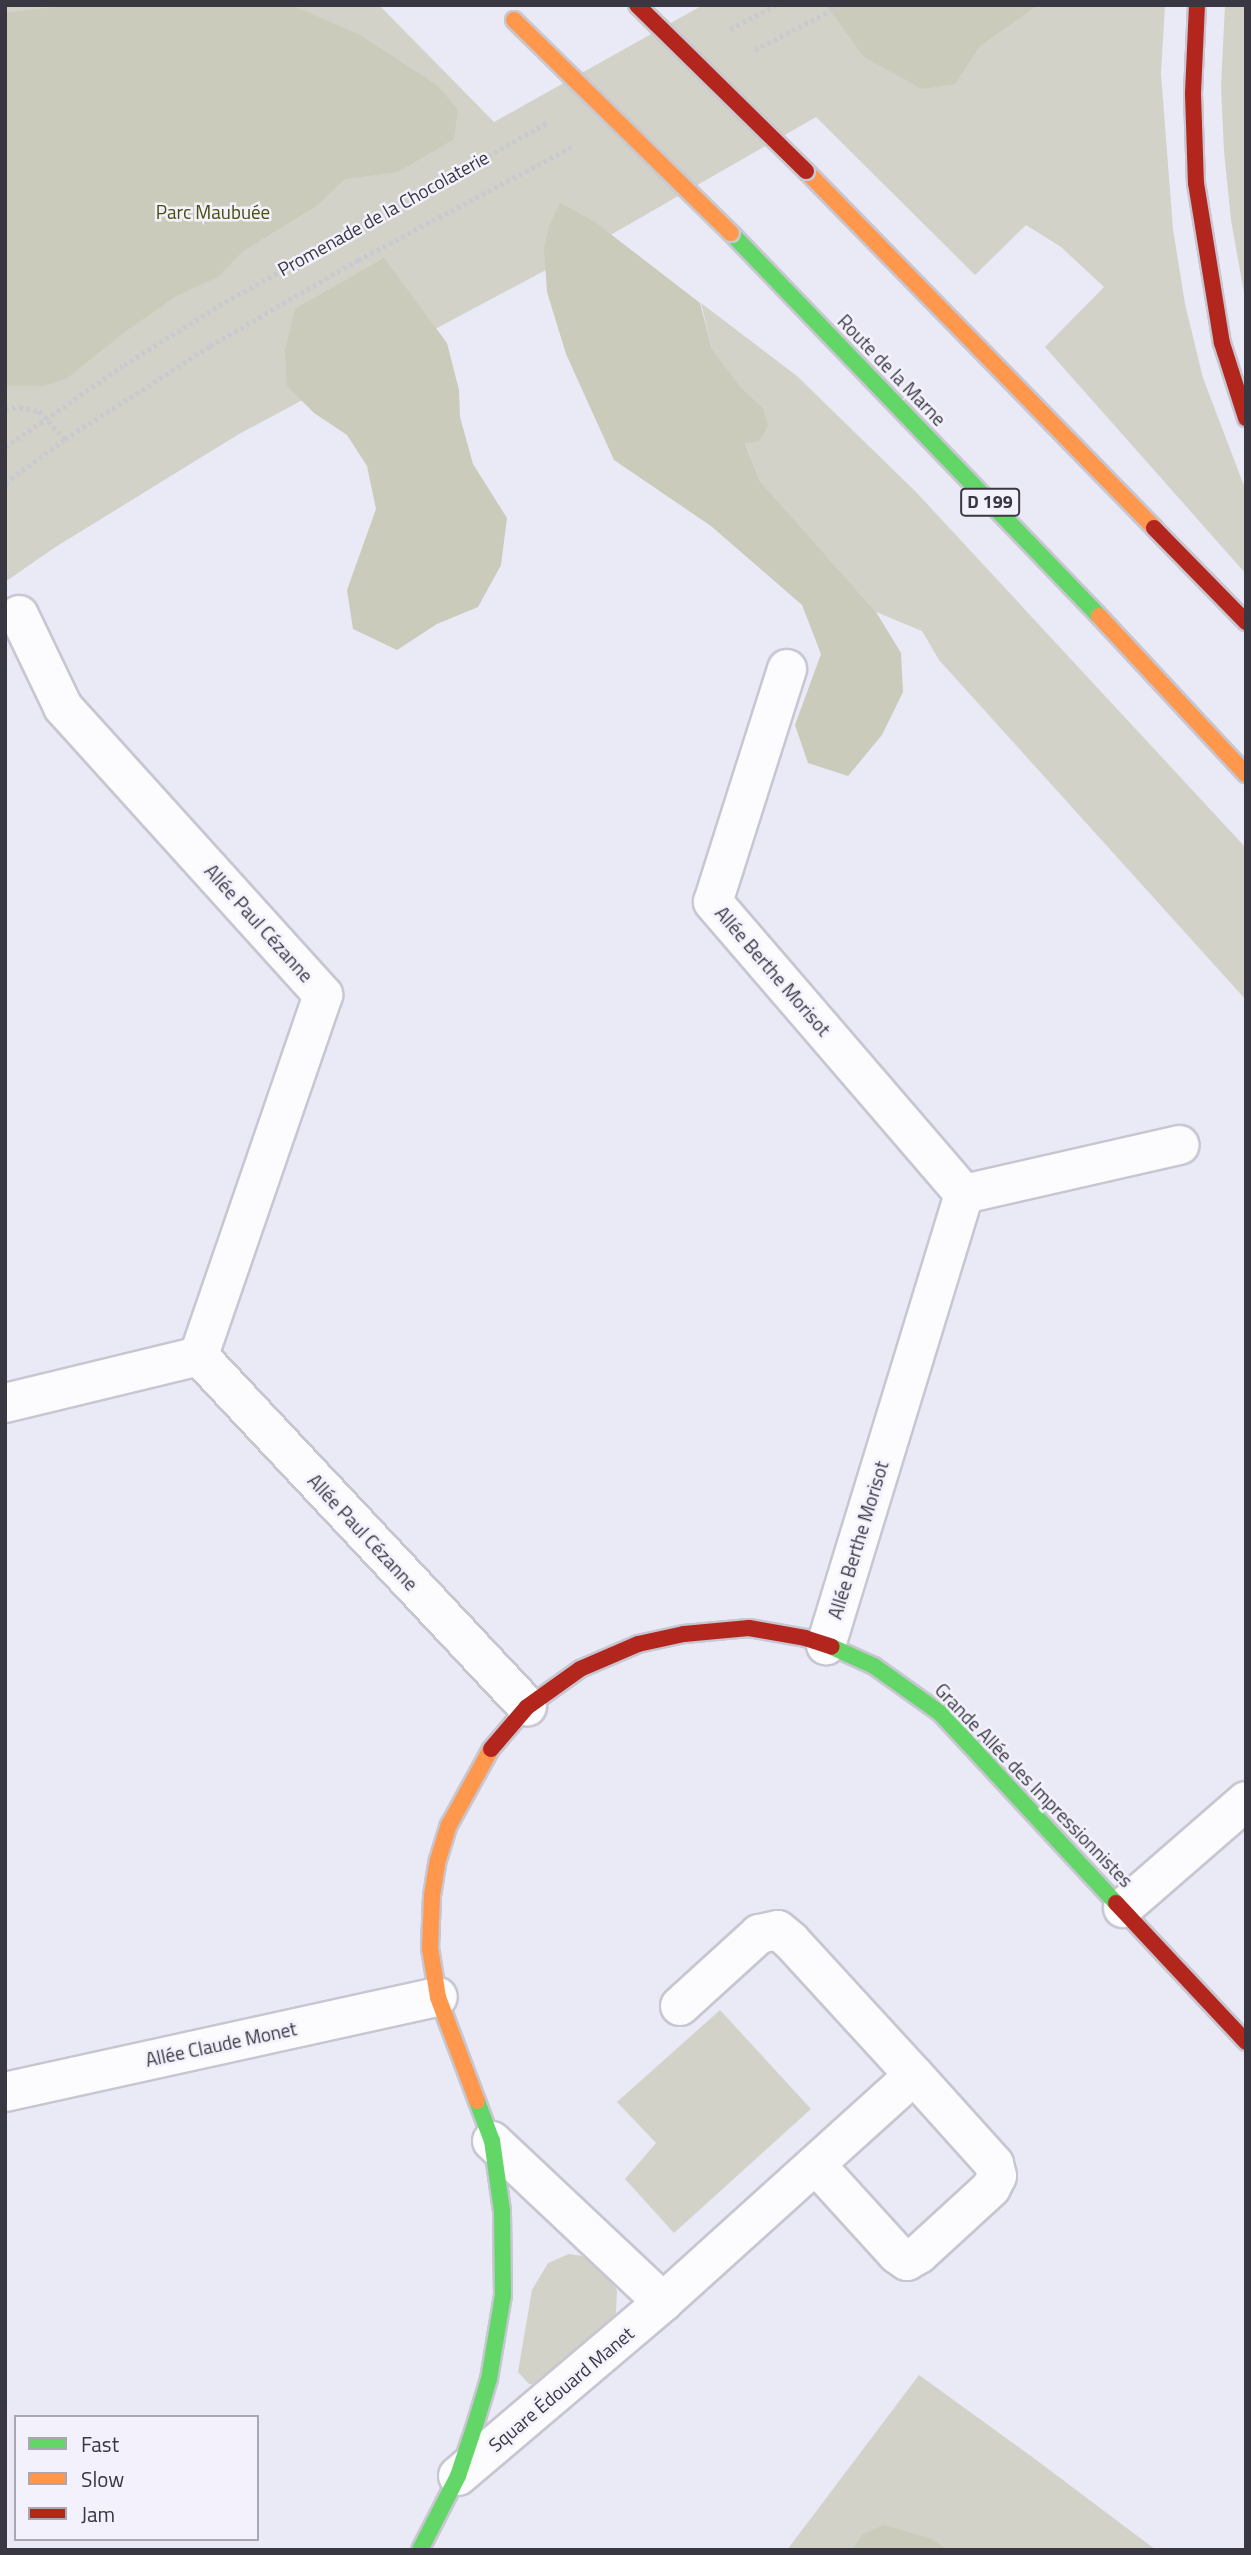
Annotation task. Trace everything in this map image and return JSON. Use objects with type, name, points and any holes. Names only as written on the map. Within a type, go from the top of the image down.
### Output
[{"type":"main road","name":"Route de la Marne","points":[[498,5],[731,233],[1174,694],[1246,774]]},
{"type":"main road","points":[[637,5],[806,171],[1246,621]]},
{"type":"main road","points":[[1197,5],[1192,94],[1196,183],[1222,343],[1246,418]]},
{"type":"main road","name":"Grande Allée des Impressionnistes","points":[[420,2550],[458,2476],[489,2379],[503,2295],[502,2211],[492,2141],[438,1997],[430,1948],[432,1896],[449,1825],[493,1745],[527,1707],[580,1669],[638,1644],[684,1634],[749,1628],[826,1645],[874,1666],[940,1713],[1246,2042]]},
{"type":"street","name":"Allée Paul Cézanne","points":[[19,615],[63,707],[323,995],[199,1356],[527,1707]]},
{"type":"street","name":"Allée Berthe Morisot","points":[[787,669],[713,902],[964,1194],[826,1645]]},
{"type":"street","points":[[964,1194],[1179,1145]]},
{"type":"street","points":[[5,1404],[199,1356]]},
{"type":"street","points":[[1123,1908],[1246,1801]]},
{"type":"street","points":[[680,2006],[760,1934],[778,1930],[994,2164],[997,2176],[982,2196],[907,2261],[897,2254],[816,2165]]},
{"type":"street","name":"Allée Claude Monet","points":[[5,2092],[438,1997]]},
{"type":"street","name":"Square Édouard Manet","points":[[458,2476],[663,2302],[914,2076]]},
{"type":"street","points":[[492,2141],[663,2302]]},
{"type":"path","points":[[725,32],[776,5]]},
{"type":"path","points":[[749,54],[841,5]]},
{"type":"path","name":"Promenade de la Chocolaterie","points":[[5,447],[46,417],[225,302],[551,121]]},
{"type":"path","points":[[5,483],[65,439],[210,346],[358,260],[584,141]]},
{"type":"path","points":[[5,408],[20,407],[39,411],[65,439]]},
{"type":"green space","name":"Parc Maubuée","points":[[5,5],[379,5],[494,122],[703,5],[1165,5],[1161,74],[1173,229],[1185,304],[1203,378],[1246,491],[1246,574],[1045,347],[1104,287],[1061,247],[1026,225],[975,275],[816,117],[600,241],[239,434],[54,548],[5,582]]},
{"type":"green space","points":[[69,5],[291,5],[360,35],[438,86],[458,110],[454,139],[398,172],[345,179],[315,207],[243,251],[218,277],[176,296],[126,331],[66,379],[43,386],[5,386],[5,13]]},
{"type":"green space","points":[[826,5],[1038,5],[980,46],[955,84],[922,89],[864,57]]},
{"type":"green space","points":[[1225,5],[1246,5],[1246,304],[1231,220],[1224,151],[1221,86]]},
{"type":"green space","points":[[560,203],[595,222],[700,303],[712,349],[741,387],[763,408],[768,426],[759,441],[745,443],[760,481],[876,612],[901,653],[903,692],[882,735],[848,776],[808,763],[795,725],[821,654],[802,605],[711,526],[614,460],[566,354],[547,292],[544,248],[549,226]]},
{"type":"green space","points":[[384,258],[447,343],[459,390],[460,417],[473,464],[507,518],[501,565],[478,607],[437,624],[397,650],[353,629],[347,590],[376,509],[367,466],[347,435],[314,413],[287,386],[285,350],[295,309]]},
{"type":"green space","points":[[701,303],[797,376],[916,492],[1246,848],[1246,1000],[939,660],[922,631],[876,612],[760,481],[745,442],[763,408],[741,387],[712,349]]},
{"type":"green space","points":[[720,2010],[811,2109],[674,2233],[625,2179],[656,2143],[617,2102]]},
{"type":"green space","points":[[569,2254],[590,2257],[612,2279],[617,2291],[616,2312],[611,2324],[537,2385],[529,2384],[518,2372],[532,2290],[548,2263]]},
{"type":"green space","points":[[919,2375],[1039,2462],[1156,2550],[787,2550]]},
{"type":"green space","points":[[884,2525],[932,2539],[947,2550],[852,2550],[863,2534]]},
{"type":"traffic: fast","points":[[731,233],[1099,616]]},
{"type":"traffic: fast","points":[[832,1647],[874,1666],[940,1713],[1116,1903]]},
{"type":"traffic: fast","points":[[420,2550],[458,2476],[476,2422],[489,2379],[503,2295],[502,2211],[492,2141],[477,2101]]},
{"type":"traffic: slow","points":[[514,20],[731,233]]},
{"type":"traffic: slow","points":[[806,171],[1154,528]]},
{"type":"traffic: slow","points":[[1099,616],[1246,774]]},
{"type":"traffic: slow","points":[[477,2101],[438,1997],[430,1948],[432,1896],[438,1860],[449,1825],[491,1749]]},
{"type":"traffic: jam","points":[[637,5],[806,171]]},
{"type":"traffic: jam","points":[[1197,5],[1193,94],[1196,183],[1222,343],[1246,418]]},
{"type":"traffic: jam","points":[[1154,528],[1246,622]]},
{"type":"traffic: jam","points":[[491,1749],[527,1707],[580,1669],[638,1644],[684,1634],[749,1628],[805,1638],[832,1647]]},
{"type":"traffic: jam","points":[[1116,1903],[1246,2042]]}]
